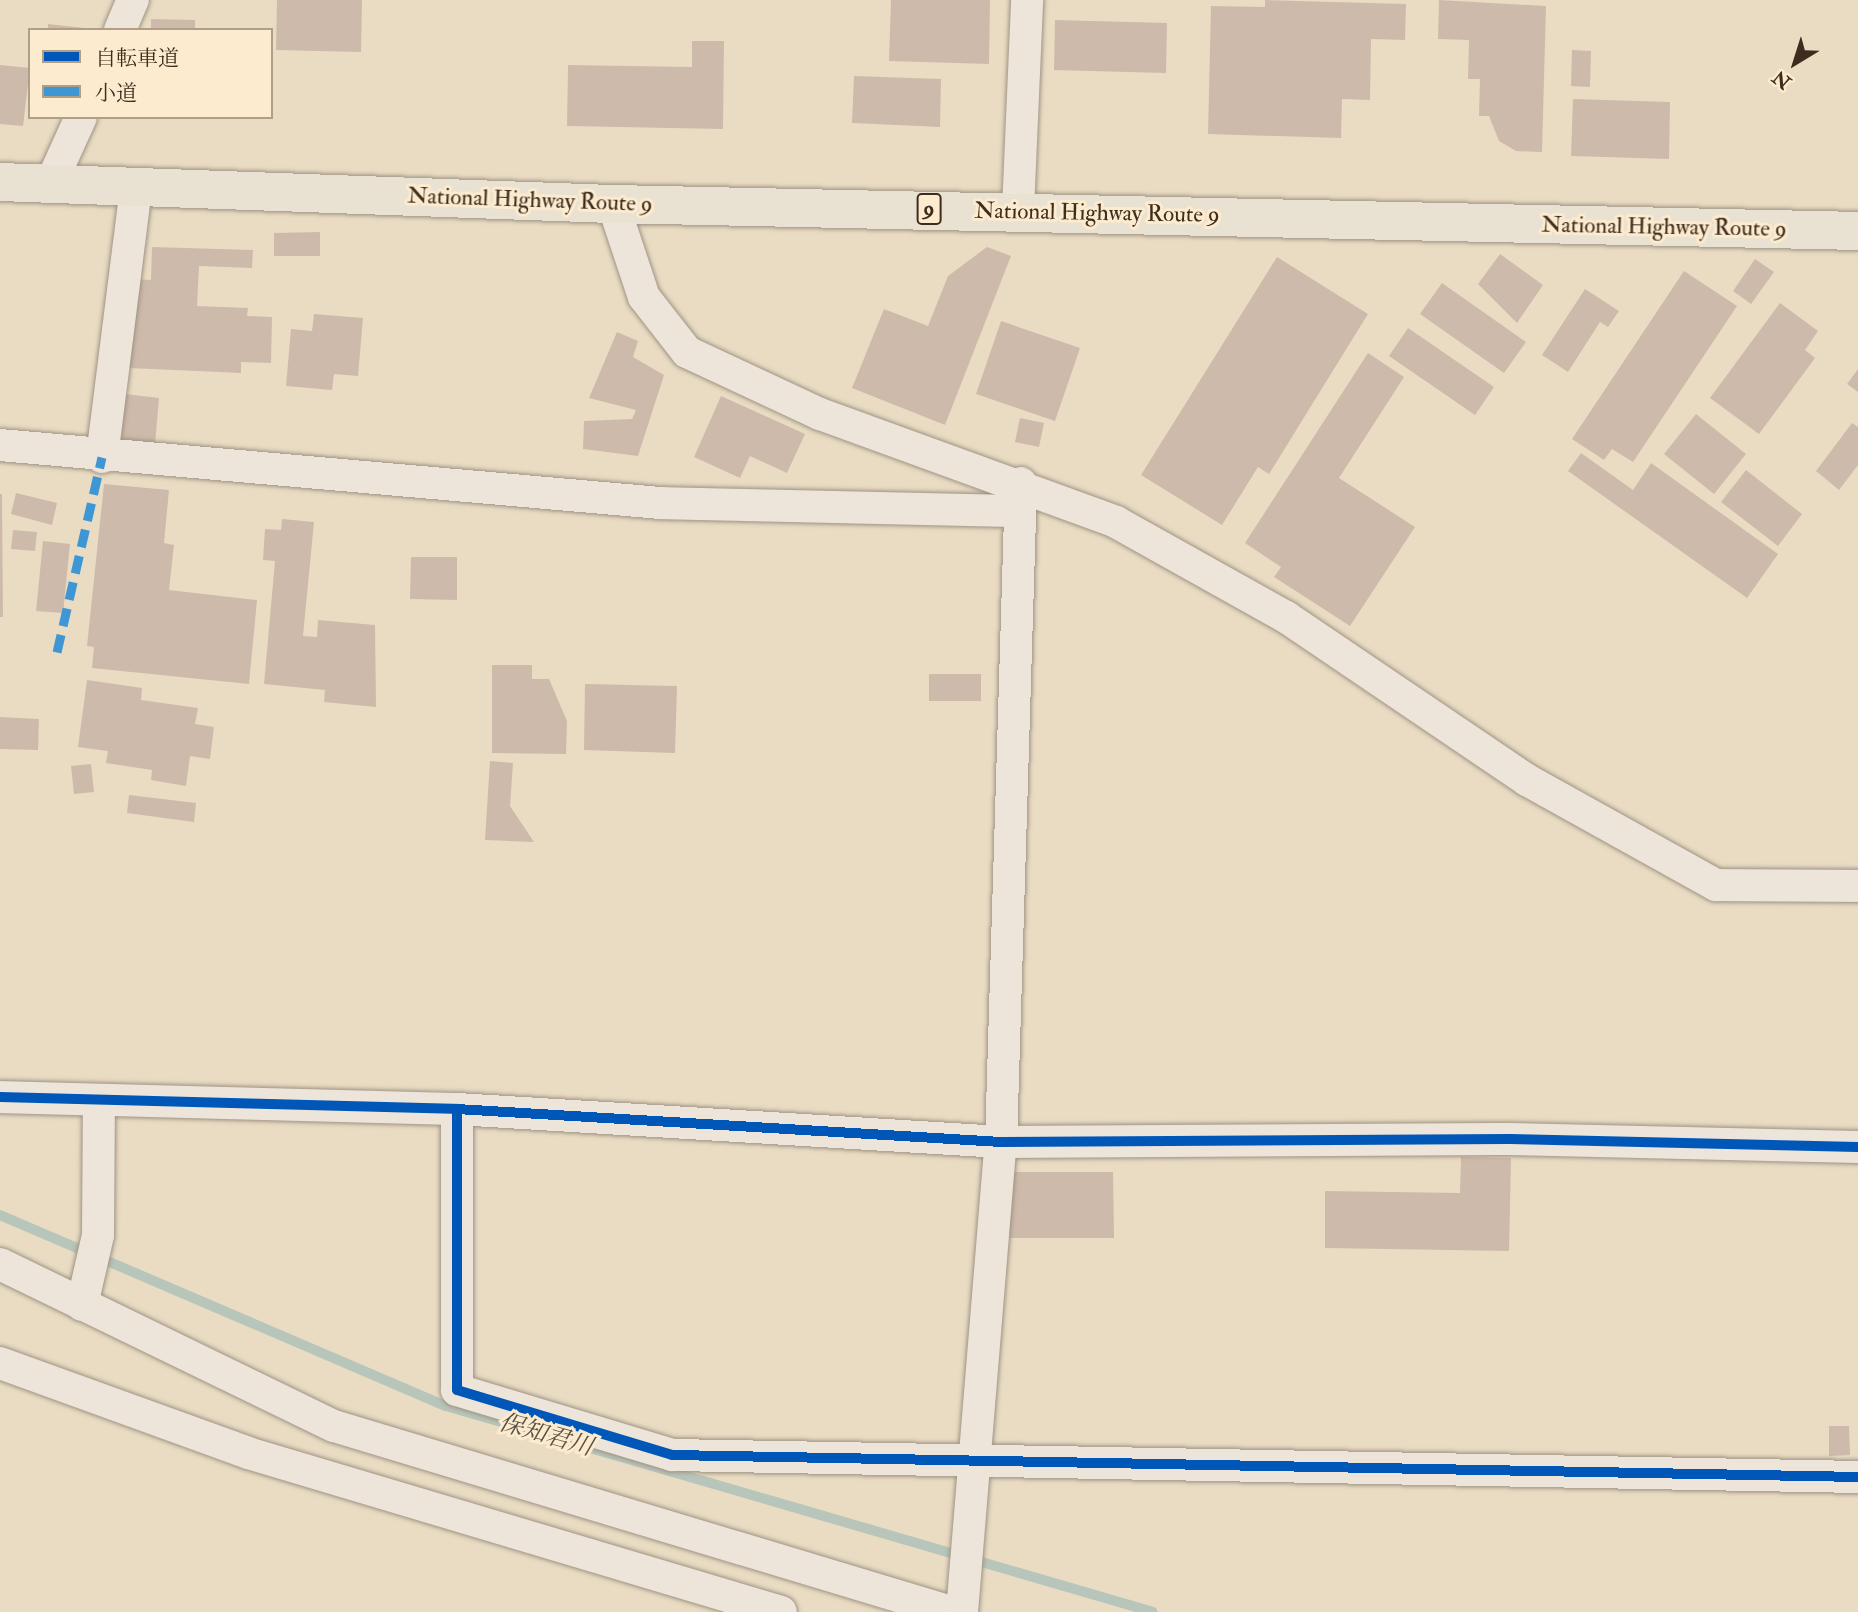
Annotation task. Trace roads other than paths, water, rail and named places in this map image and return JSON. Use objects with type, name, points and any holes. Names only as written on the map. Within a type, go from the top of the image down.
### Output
[{"type":"highway","name":"National Highway Route 9","points":[[0,182],[613,204],[1018,210],[1858,232]]},
{"type":"street","points":[[121,28],[133,0]]},
{"type":"street","points":[[1018,210],[1027,0]]},
{"type":"street","points":[[51,183],[80,119]]},
{"type":"street","points":[[102,457],[136,186]]},
{"type":"street","points":[[613,204],[644,297],[687,352],[820,414],[1020,497],[1116,522],[1286,617],[1527,780],[1716,885],[1858,886]]},
{"type":"street","points":[[0,445],[102,457],[660,503],[1020,497]]},
{"type":"street","points":[[962,1612],[977,1460],[1001,1142],[1020,497]]},
{"type":"street","points":[[0,1097],[457,1110],[1001,1142],[1510,1139],[1858,1147]]},
{"type":"street","points":[[82,1305],[98,1235],[99,1100]]},
{"type":"street","points":[[457,1110],[457,1391],[672,1455],[1858,1477]]},
{"type":"street","points":[[0,1264],[334,1426],[951,1612]]},
{"type":"street","points":[[0,1363],[248,1453],[781,1612]]},
{"type":"waterway","name":"保知君川","points":[[0,1215],[446,1406],[1153,1612]]}]
